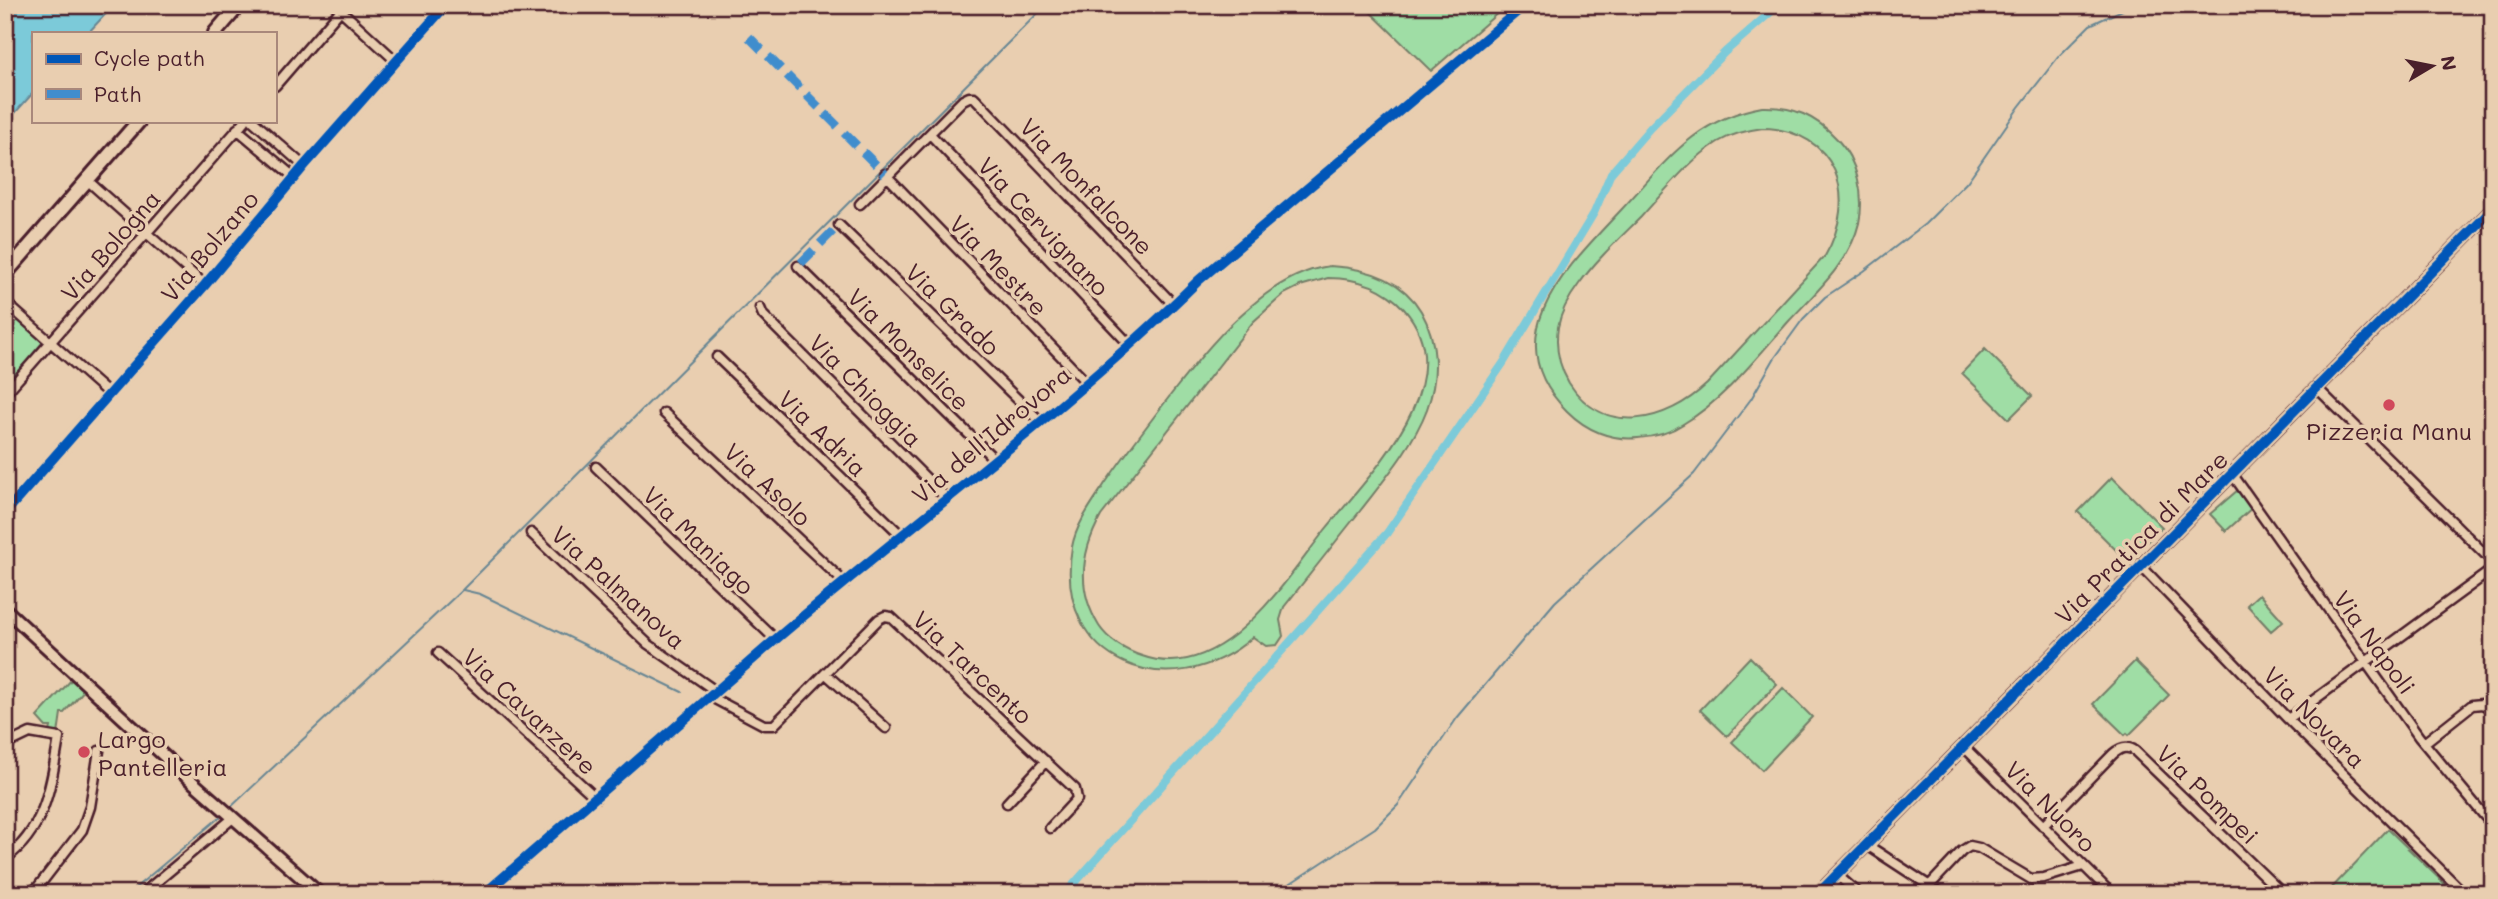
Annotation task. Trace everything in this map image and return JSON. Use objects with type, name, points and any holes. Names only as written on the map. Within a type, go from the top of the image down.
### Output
[{"type":"main road","points":[[216,32],[239,5]]},
{"type":"main road","points":[[5,274],[138,122]]},
{"type":"street","name":"Via Bolzano","points":[[7,507],[205,285],[294,177],[446,5]]},
{"type":"street","name":"Via dell'Idrovora","points":[[484,894],[776,640],[1040,421],[1174,305],[1199,280],[1525,5]]},
{"type":"street","points":[[276,85],[340,7],[396,61]]},
{"type":"street","name":"Via Monfalcone","points":[[930,134],[963,100],[970,96],[977,99],[1174,305]]},
{"type":"street","name":"Via Bologna","points":[[5,394],[244,122]]},
{"type":"street","points":[[254,122],[304,166]]},
{"type":"street","points":[[237,130],[294,177]]},
{"type":"street","points":[[860,204],[886,175],[930,134]]},
{"type":"street","name":"Via Cervignano","points":[[930,134],[1129,344]]},
{"type":"street","name":"Via Mestre","points":[[886,175],[1086,382]]},
{"type":"street","points":[[87,180],[205,285]]},
{"type":"street","name":"Via Pratica di Mare","points":[[1818,894],[2140,565],[2490,217]]},
{"type":"street","name":"Via Grado","points":[[839,225],[1040,421]]},
{"type":"street","name":"Via Monselice","points":[[798,266],[994,459]]},
{"type":"street","points":[[5,302],[109,394]]},
{"type":"street","name":"Via Chioggia","points":[[760,308],[772,324],[947,499]]},
{"type":"street","name":"Via Adria","points":[[717,357],[902,536]]},
{"type":"street","points":[[2317,387],[2493,562]]},
{"type":"street","name":"Via Asolo","points":[[664,413],[845,583]]},
{"type":"street","name":"Via Maniago","points":[[596,467],[776,640]]},
{"type":"street","name":"Via Napoli","points":[[2233,475],[2424,743],[2493,826]]},
{"type":"street","name":"Via Palmanova","points":[[531,533],[652,647],[714,695]]},
{"type":"street","name":"Via Novara","points":[[2140,565],[2288,719],[2465,894]]},
{"type":"street","points":[[2288,719],[2493,569]]},
{"type":"street","points":[[5,609],[320,894]]},
{"type":"street","name":"Via Tarcento","points":[[714,695],[764,725],[772,726],[780,721],[879,619],[885,616],[893,618],[1074,788],[1078,795],[1076,801],[1050,828]]},
{"type":"street","name":"Via Cavarzere","points":[[438,653],[596,797]]},
{"type":"street","points":[[826,674],[886,727]]},
{"type":"street","points":[[2424,743],[2472,705],[2482,704],[2493,709]]},
{"type":"street","points":[[5,745],[30,733],[59,738],[50,787],[41,816],[26,839],[5,859]]},
{"type":"street","name":"Via Nuoro","points":[[1963,746],[2112,894]]},
{"type":"street","name":"Via Pompei","points":[[2043,826],[2113,754],[2128,747],[2283,894]]},
{"type":"street","points":[[28,894],[38,887],[82,830],[90,807],[99,751]]},
{"type":"street","points":[[1007,803],[1046,761]]},
{"type":"street","points":[[142,894],[233,818]]},
{"type":"street","points":[[1867,845],[1942,894]]},
{"type":"street","points":[[1930,886],[1962,851],[1970,846],[2031,878],[2044,878],[2083,866]]},
{"type":"street","points":[[1837,875],[1859,894]]},
{"type":"green space","points":[[1363,5],[1507,5],[1431,71]]},
{"type":"green space","points":[[1762,107],[1794,111],[1821,124],[1844,147],[1858,178],[1861,201],[1859,223],[1848,251],[1820,288],[1740,377],[1698,414],[1673,430],[1650,437],[1618,438],[1600,433],[1582,424],[1567,411],[1546,383],[1536,356],[1537,330],[1546,304],[1580,255],[1682,145],[1699,132],[1738,113]],"holes":[[[1763,128],[1788,132],[1809,141],[1824,154],[1834,171],[1840,190],[1840,211],[1835,234],[1825,256],[1707,384],[1673,408],[1655,415],[1617,418],[1600,412],[1583,400],[1566,377],[1560,363],[1557,342],[1558,327],[1564,310],[1586,275],[1677,177],[1707,150],[1723,139],[1746,131]]]},
{"type":"green space","points":[[1330,266],[1357,269],[1382,277],[1404,291],[1421,311],[1434,347],[1435,372],[1431,397],[1421,423],[1388,475],[1284,607],[1280,620],[1283,636],[1277,645],[1266,646],[1253,637],[1221,659],[1187,670],[1154,671],[1124,662],[1099,645],[1080,620],[1071,587],[1072,547],[1081,522],[1140,435],[1221,335],[1240,315],[1269,292],[1298,275]],"holes":[[[1328,278],[1370,285],[1388,295],[1404,309],[1420,337],[1424,366],[1418,396],[1404,426],[1386,455],[1290,576],[1248,623],[1224,643],[1199,656],[1171,661],[1142,656],[1124,648],[1107,636],[1099,626],[1084,584],[1089,543],[1101,516],[1253,322],[1284,294],[1300,286]]]},
{"type":"green space","points":[[18,320],[43,342],[5,386],[5,334]]},
{"type":"green space","points":[[1985,349],[2032,396],[2009,419],[1962,373]]},
{"type":"green space","points":[[2112,477],[2162,527],[2127,561],[2078,512]]},
{"type":"green space","points":[[2238,490],[2253,507],[2226,531],[2210,514]]},
{"type":"green space","points":[[2259,594],[2283,621],[2271,631],[2247,605]]},
{"type":"green space","points":[[1750,657],[1777,684],[1727,736],[1700,710]]},
{"type":"green space","points":[[2135,661],[2169,695],[2129,735],[2125,735],[2093,704]]},
{"type":"green space","points":[[74,677],[86,688],[64,713],[61,713],[58,734],[50,732],[51,727],[46,727],[37,717]]},
{"type":"green space","points":[[1783,688],[1812,717],[1762,770],[1732,742]]},
{"type":"green space","points":[[2388,829],[2455,894],[2326,894]]},
{"type":"water","points":[[5,5],[114,5],[89,32],[32,32],[32,94],[5,124]]},
{"type":"waterway","points":[[231,807],[462,590],[1046,5]]},
{"type":"waterway","points":[[1065,894],[1387,533],[1504,362],[1594,213],[1611,173],[1650,128],[1725,52],[1779,5]]},
{"type":"waterway","points":[[1274,894],[1375,828],[1398,805],[1457,718],[1555,602],[1694,474],[1751,399],[1774,359],[1803,319],[1825,297],[1925,224],[1967,182],[2019,107],[2059,56],[2090,25],[2133,5]]},
{"type":"waterway","points":[[463,590],[480,594],[682,692]]},
{"type":"waterway","points":[[128,894],[221,816]]},
{"type":"marked path","points":[[749,37],[885,174]]},
{"type":"marked path","points":[[801,263],[834,230]]},
{"type":"cycle path","points":[[5,513],[446,5]]},
{"type":"cycle path","points":[[484,894],[775,640],[1044,419],[1149,328],[1199,280],[1525,5]]},
{"type":"cycle path","points":[[1818,894],[2493,209]]},
{"type":"place","name":"Pizzeria Manu","points":[[2389,405]]},
{"type":"place","name":"Largo Pantelleria","points":[[84,752]]}]
